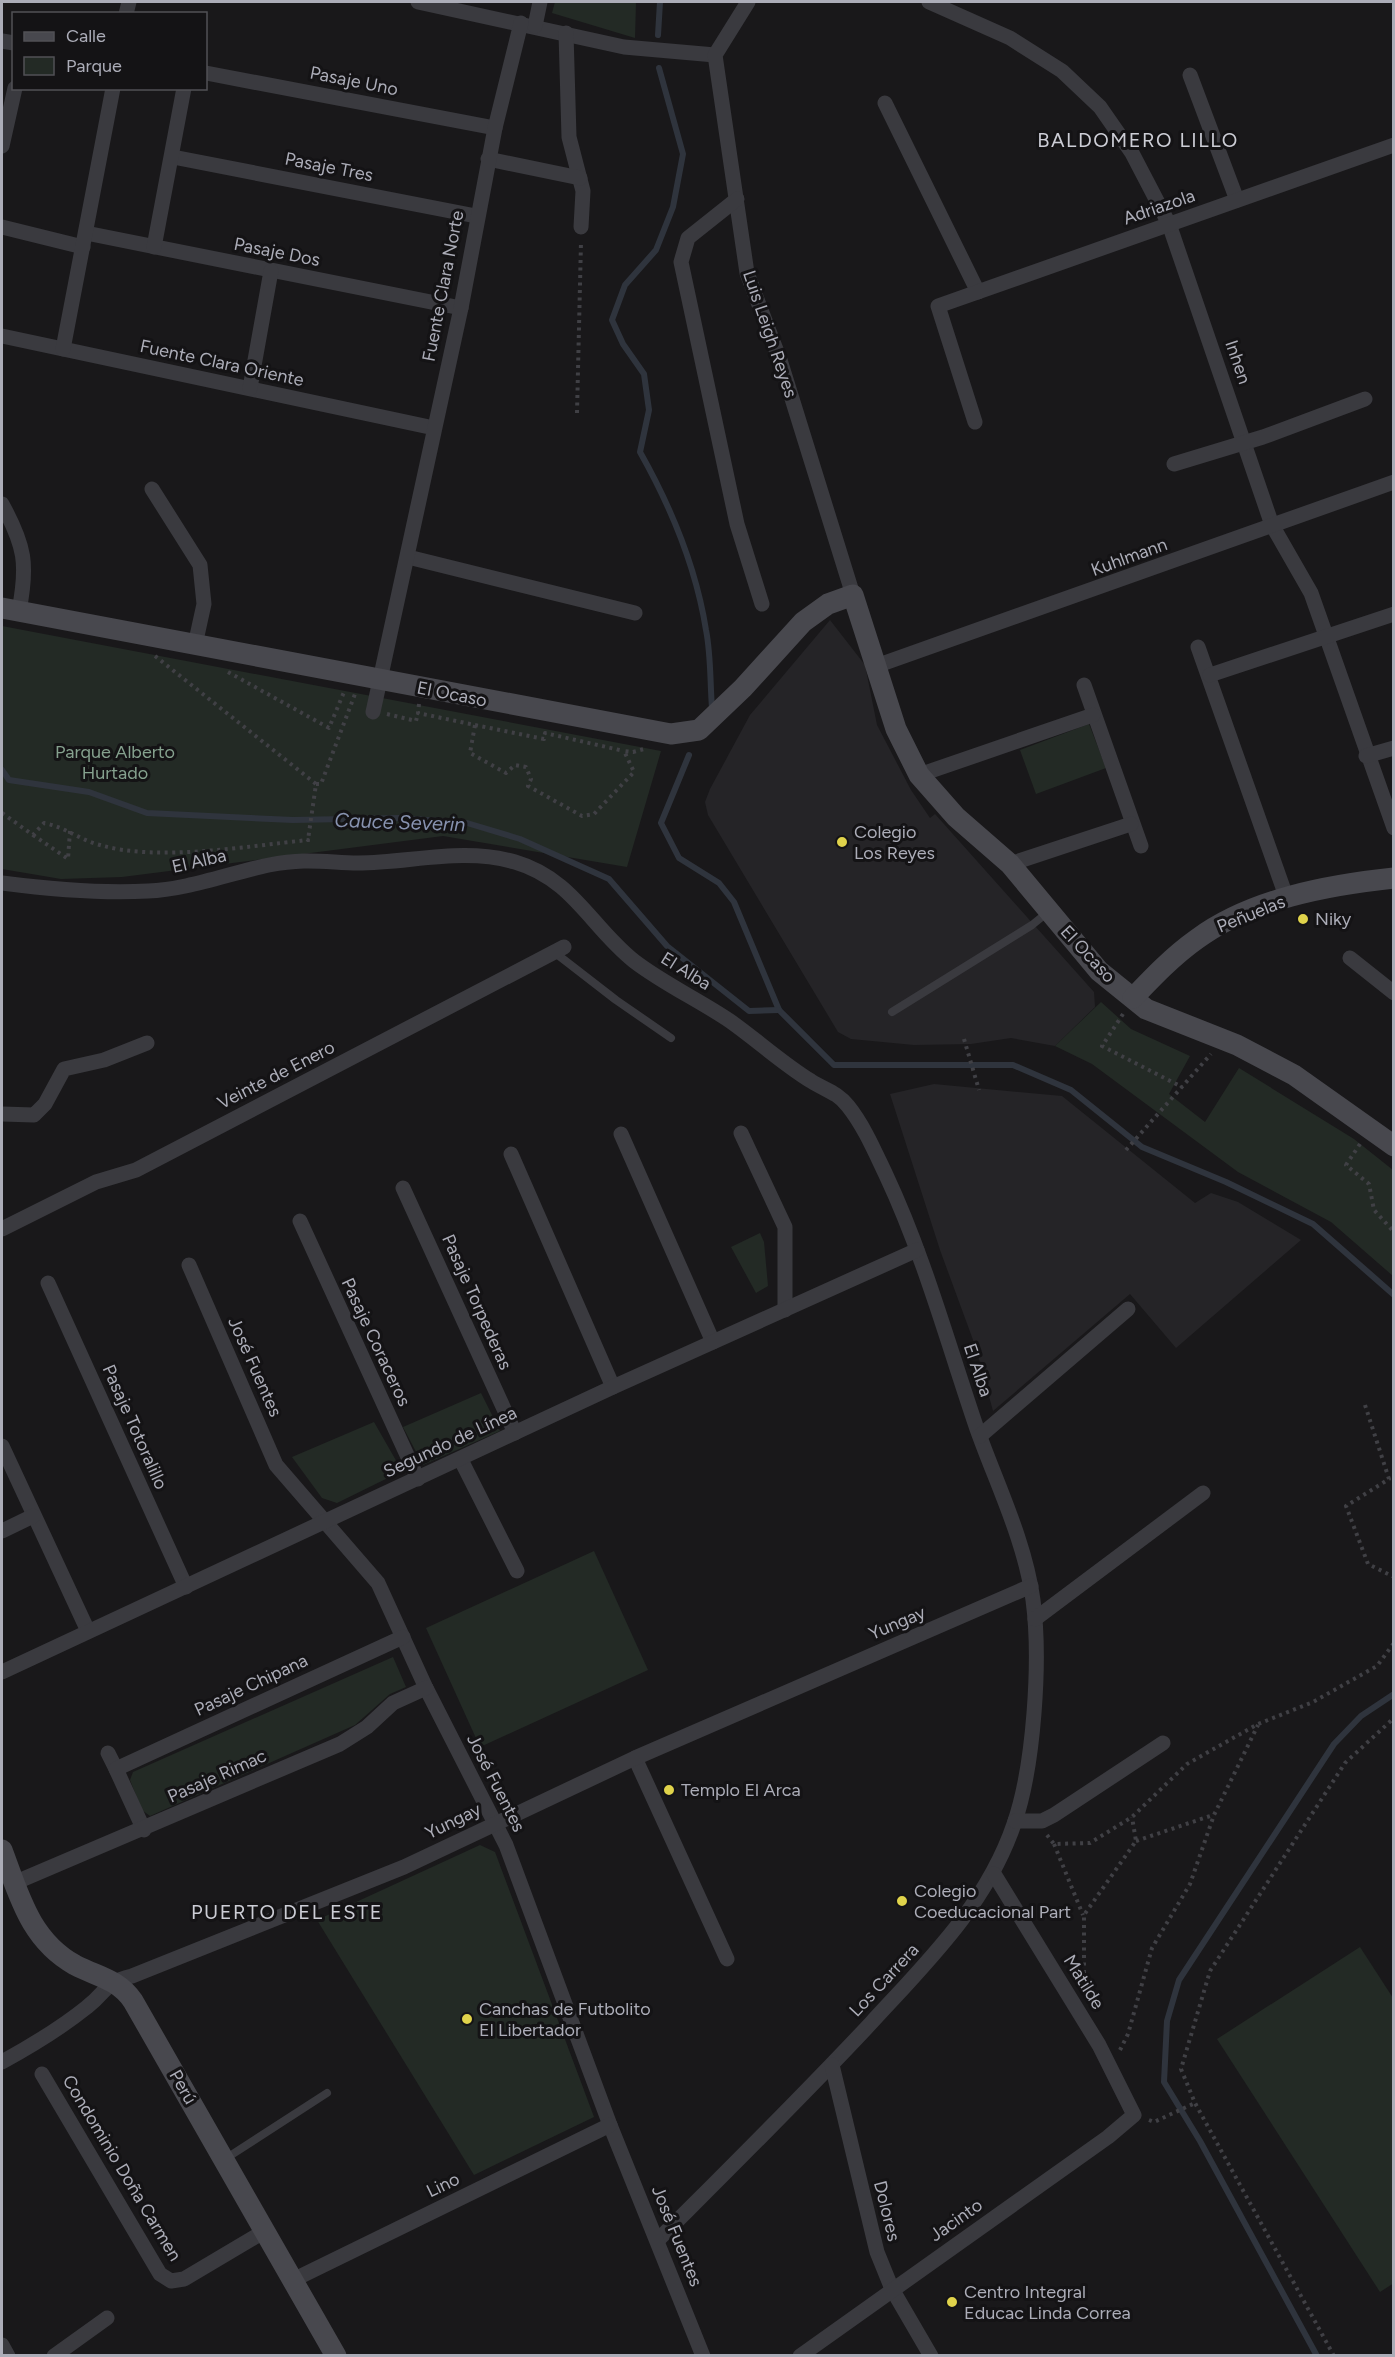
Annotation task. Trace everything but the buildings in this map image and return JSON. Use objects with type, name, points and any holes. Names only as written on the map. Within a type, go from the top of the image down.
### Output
[{"type":"street","points":[[418,2],[528,24],[624,47],[715,56],[748,2]]},
{"type":"street","name":"Fuente Clara Norte","points":[[374,712],[460,308],[476,216],[495,128],[528,24],[540,2]]},
{"type":"street","name":"Inhen","points":[[929,2],[1010,38],[1062,71],[1100,107],[1125,144],[1169,224],[1272,525],[1311,592],[1366,756],[1394,828]]},
{"type":"street","points":[[566,33],[569,137],[583,191],[581,227]]},
{"type":"street","name":"Luis Leigh Reyes","points":[[715,56],[747,273],[780,360],[876,666]]},
{"type":"street","name":"Pasaje Uno","points":[[207,74],[495,128]]},
{"type":"street","points":[[1190,75],[1237,200]]},
{"type":"street","points":[[2,146],[15,90]]},
{"type":"street","points":[[63,349],[113,90]]},
{"type":"street","points":[[154,247],[173,157],[184,90]]},
{"type":"street","points":[[885,103],[978,292]]},
{"type":"street","name":"Adriazola","points":[[975,422],[938,306],[1394,145]]},
{"type":"street","name":"Pasaje Tres","points":[[173,157],[476,216]]},
{"type":"street","points":[[488,159],[579,178]]},
{"type":"street","points":[[737,199],[688,238],[681,262],[737,524],[762,604]]},
{"type":"street","name":"Pasaje Dos","points":[[2,227],[84,240],[154,247],[460,308]]},
{"type":"street","points":[[250,388],[271,271]]},
{"type":"street","name":"Fuente Clara Oriente","points":[[2,336],[434,428]]},
{"type":"street","points":[[1174,464],[1263,437],[1365,399]]},
{"type":"street","name":"Kuhlmann","points":[[876,666],[1394,482]]},
{"type":"street","points":[[152,489],[200,565],[204,604],[195,645]]},
{"type":"street","points":[[2,504],[19,536],[26,576],[10,610]]},
{"type":"street","points":[[408,557],[635,613]]},
{"type":"street","name":"El Ocaso","points":[[10,610],[156,648],[195,645],[671,734],[699,730],[743,688],[803,622],[828,604],[853,595]]},
{"type":"street","points":[[1210,675],[1394,614]]},
{"type":"street","points":[[1198,647],[1210,675],[1287,899]]},
{"type":"street","name":"El Ocaso","points":[[876,666],[896,729],[919,775],[956,817],[1010,864],[1099,971],[1146,1009],[1270,1061],[1294,1075],[1394,1146]]},
{"type":"street","points":[[1084,685],[1131,824],[1141,846]]},
{"type":"street","points":[[919,775],[1093,715]]},
{"type":"street","points":[[1366,756],[1394,748]]},
{"type":"street","points":[[1010,864],[1131,824]]},
{"type":"street","name":"El Alba","points":[[2,883],[43,888],[152,892],[306,859],[360,863],[448,856],[488,857],[518,863],[547,875],[574,896],[634,961],[728,1020],[815,1084],[832,1090],[846,1103],[882,1166],[916,1251],[1016,1533],[1031,1586]]},
{"type":"street","name":"Peñuelas","points":[[1133,998],[1168,962],[1199,937],[1253,910],[1357,882],[1394,878]]},
{"type":"street","name":"Veinte de Enero","points":[[2,1228],[96,1182],[136,1170],[559,950]]},
{"type":"street","points":[[1350,958],[1394,993]]},
{"type":"street","points":[[2,1114],[34,1115],[45,1104],[64,1069],[104,1060],[147,1043]]},
{"type":"street","points":[[621,1134],[713,1342]]},
{"type":"street","points":[[741,1134],[785,1227],[785,1310]]},
{"type":"street","points":[[512,1154],[613,1387]]},
{"type":"street","name":"Pasaje Torpederas","points":[[403,1188],[515,1433]]},
{"type":"street","name":"Pasaje Coraceros","points":[[300,1221],[418,1479]]},
{"type":"street","name":"Segundo de Línea","points":[[2,1672],[327,1523],[613,1387],[916,1251]]},
{"type":"street","name":"José Fuentes","points":[[189,1265],[276,1465],[378,1583],[426,1688],[506,1845],[610,2125],[703,2355]]},
{"type":"street","name":"Pasaje Totoralillo","points":[[48,1283],[186,1587]]},
{"type":"street","points":[[980,1436],[1128,1309]]},
{"type":"street","points":[[2,1446],[88,1631]]},
{"type":"street","points":[[461,1460],[517,1571]]},
{"type":"street","points":[[1035,1619],[1203,1493]]},
{"type":"street","points":[[2,1531],[33,1516]]},
{"type":"street","points":[[1031,1586],[1035,1619],[1034,1706],[1027,1778],[1015,1821],[1042,1821],[1054,1815],[1164,1743]]},
{"type":"street","name":"Yungay","points":[[113,1980],[132,1976],[404,1867],[635,1758],[1031,1586]]},
{"type":"street","name":"Pasaje Chipana","points":[[116,1769],[403,1637]]},
{"type":"street","name":"Pasaje Rimac","points":[[14,1883],[144,1830],[340,1744],[367,1727],[393,1703],[426,1688]]},
{"type":"street","points":[[108,1753],[144,1830]]},
{"type":"street","points":[[635,1758],[727,1959]]},
{"type":"street","name":"Los Carrera","points":[[658,2240],[832,2066],[949,1939],[994,1874],[1015,1821]]},
{"type":"street","name":"Perú","points":[[2,1850],[27,1917],[48,1945],[75,1964],[113,1980],[133,2001],[336,2355]]},
{"type":"street","name":"Matilde","points":[[994,1874],[1083,2017],[1111,2066],[1134,2115]]},
{"type":"street","points":[[2,2062],[32,2046],[89,2006],[113,1980]]},
{"type":"street","name":"Dolores","points":[[832,2066],[877,2252],[892,2289],[931,2355]]},
{"type":"street","name":"Condominio Doña Carmen","points":[[42,2074],[160,2274],[171,2281],[183,2279],[265,2231]]},
{"type":"street","name":"Jacinto","points":[[800,2355],[1108,2137],[1134,2115]]},
{"type":"street","name":"Lino","points":[[292,2280],[610,2125]]},
{"type":"street","points":[[54,2355],[107,2318]]},
{"type":"street","points":[[2,2345],[8,2355]]},
{"type":"lane","points":[[892,1012],[1032,925],[1049,911]]},
{"type":"lane","points":[[559,950],[616,1000],[671,1038]]},
{"type":"lane","points":[[224,2160],[327,2093]]},
{"type":"path","points":[[577,412],[581,227]]},
{"type":"path","points":[[143,656],[156,648]]},
{"type":"path","points":[[156,648],[166,660]]},
{"type":"path","points":[[156,648],[316,784]]},
{"type":"path","points":[[224,669],[329,728],[345,688],[356,693],[321,784],[316,784]]},
{"type":"path","points":[[421,688],[418,713],[544,739],[545,733],[633,752],[650,747],[652,731]]},
{"type":"path","points":[[475,725],[470,753],[506,773],[515,765],[526,766],[531,779],[528,786],[582,816],[594,814],[634,772],[624,751]]},
{"type":"path","points":[[306,859],[316,784]]},
{"type":"path","points":[[2,813],[68,859],[70,831]]},
{"type":"path","points":[[33,835],[44,823],[70,831],[100,845],[150,851],[200,851],[308,840]]},
{"type":"path","points":[[1133,998],[1102,1046],[1182,1087]]},
{"type":"path","points":[[964,1040],[979,1089]]},
{"type":"path","points":[[1126,1150],[1224,1041]]},
{"type":"path","points":[[1370,1128],[1346,1165],[1369,1184],[1374,1210],[1394,1232]]},
{"type":"path","points":[[1365,1405],[1389,1479],[1346,1506],[1368,1564],[1394,1577]]},
{"type":"path","points":[[1054,1844],[1090,1843],[1132,1816],[1187,1764],[1258,1724],[1313,1702],[1377,1666],[1394,1642]]},
{"type":"path","points":[[1334,2355],[1195,2103],[1181,2069],[1210,1971],[1344,1763],[1394,1718]]},
{"type":"path","points":[[1111,2066],[1128,2034],[1152,1948],[1190,1884],[1214,1815],[1258,1724]]},
{"type":"path","points":[[1084,1915],[1136,1841],[1214,1815]]},
{"type":"path","points":[[1132,1816],[1136,1841]]},
{"type":"path","points":[[1042,1821],[1084,1915],[1083,2017]]},
{"type":"path","points":[[1169,2114],[1195,2103]]},
{"type":"shaded area","name":"Colegio Los Reyes","points":[[830,620],[865,665],[877,725],[911,790],[930,818],[935,814],[1094,992],[1095,1007],[1055,1046],[1011,1038],[971,1044],[914,1045],[851,1039],[838,1032],[708,815],[705,802],[710,789],[750,715]]},
{"type":"shaded area","points":[[934,1084],[1062,1096],[1195,1203],[1211,1193],[1238,1202],[1301,1240],[1176,1348],[1130,1294],[993,1411],[976,1348],[940,1250],[890,1094]]},
{"type":"green space","points":[[555,2],[636,2],[635,38],[552,13]]},
{"type":"green space","name":"Parque Alberto Hurtado","points":[[2,626],[661,751],[627,867],[443,836],[122,877],[61,879],[2,869]]},
{"type":"green space","points":[[1089,724],[1106,768],[1036,794],[1020,750]]},
{"type":"green space","points":[[1101,1002],[1131,1029],[1190,1056],[1169,1094],[1205,1122],[1239,1068],[1354,1139],[1393,1170],[1393,1276],[1331,1222],[1238,1172],[1092,1064],[1055,1046]]},
{"type":"green space","points":[[760,1233],[764,1242],[768,1286],[756,1293],[731,1247]]},
{"type":"green space","points":[[481,1393],[500,1431],[423,1465],[403,1427]]},
{"type":"green space","points":[[374,1422],[402,1471],[337,1503],[322,1498],[292,1457]]},
{"type":"green space","points":[[594,1551],[648,1670],[480,1747],[426,1628]]},
{"type":"green space","points":[[393,1657],[406,1687],[390,1694],[355,1725],[150,1816],[142,1810],[130,1780],[133,1772]]},
{"type":"green space","name":"Canchas de Futbolito El Libertador","points":[[480,1845],[495,1852],[594,2117],[474,2175],[317,1920]]},
{"type":"green space","points":[[1360,1947],[1393,1998],[1394,2283],[1380,2292],[1217,2039]]},
{"type":"waterway","points":[[658,35],[660,2]]},
{"type":"waterway","points":[[659,68],[683,154],[673,207],[656,250],[625,285],[612,320],[623,344],[644,374],[649,410],[640,452],[672,516],[696,583],[708,639],[712,708]]},
{"type":"waterway","points":[[689,755],[661,823],[679,858],[719,883],[734,902],[779,1010],[834,1065],[1013,1065],[1071,1090],[1142,1147],[1226,1182],[1313,1224],[1394,1295]]},
{"type":"waterway","name":"Cauce Severin","points":[[2,770],[9,780],[89,792],[147,813],[293,820],[400,818],[467,823],[520,839],[609,879],[667,946],[749,1011],[779,1010]]},
{"type":"waterway","points":[[1317,2356],[1200,2141],[1164,2082],[1167,2021],[1179,1980],[1334,1744],[1361,1716],[1394,1694]]},
{"type":"place","name":"Colegio Los Reyes","points":[[842,842]]},
{"type":"place","name":"Niky","points":[[1303,919]]},
{"type":"place","name":"Templo El Arca","points":[[669,1790]]},
{"type":"place","name":"Colegio Coeducacional Part","points":[[902,1901]]},
{"type":"place","name":"Canchas de Futbolito El Libertador","points":[[467,2019]]},
{"type":"place","name":"Centro Integral Educac Linda Correa","points":[[952,2302]]},
{"type":"district","name":"BALDOMERO LILLO","points":[[1138,140]]},
{"type":"district","name":"PUERTO DEL ESTE","points":[[287,1912]]}]
